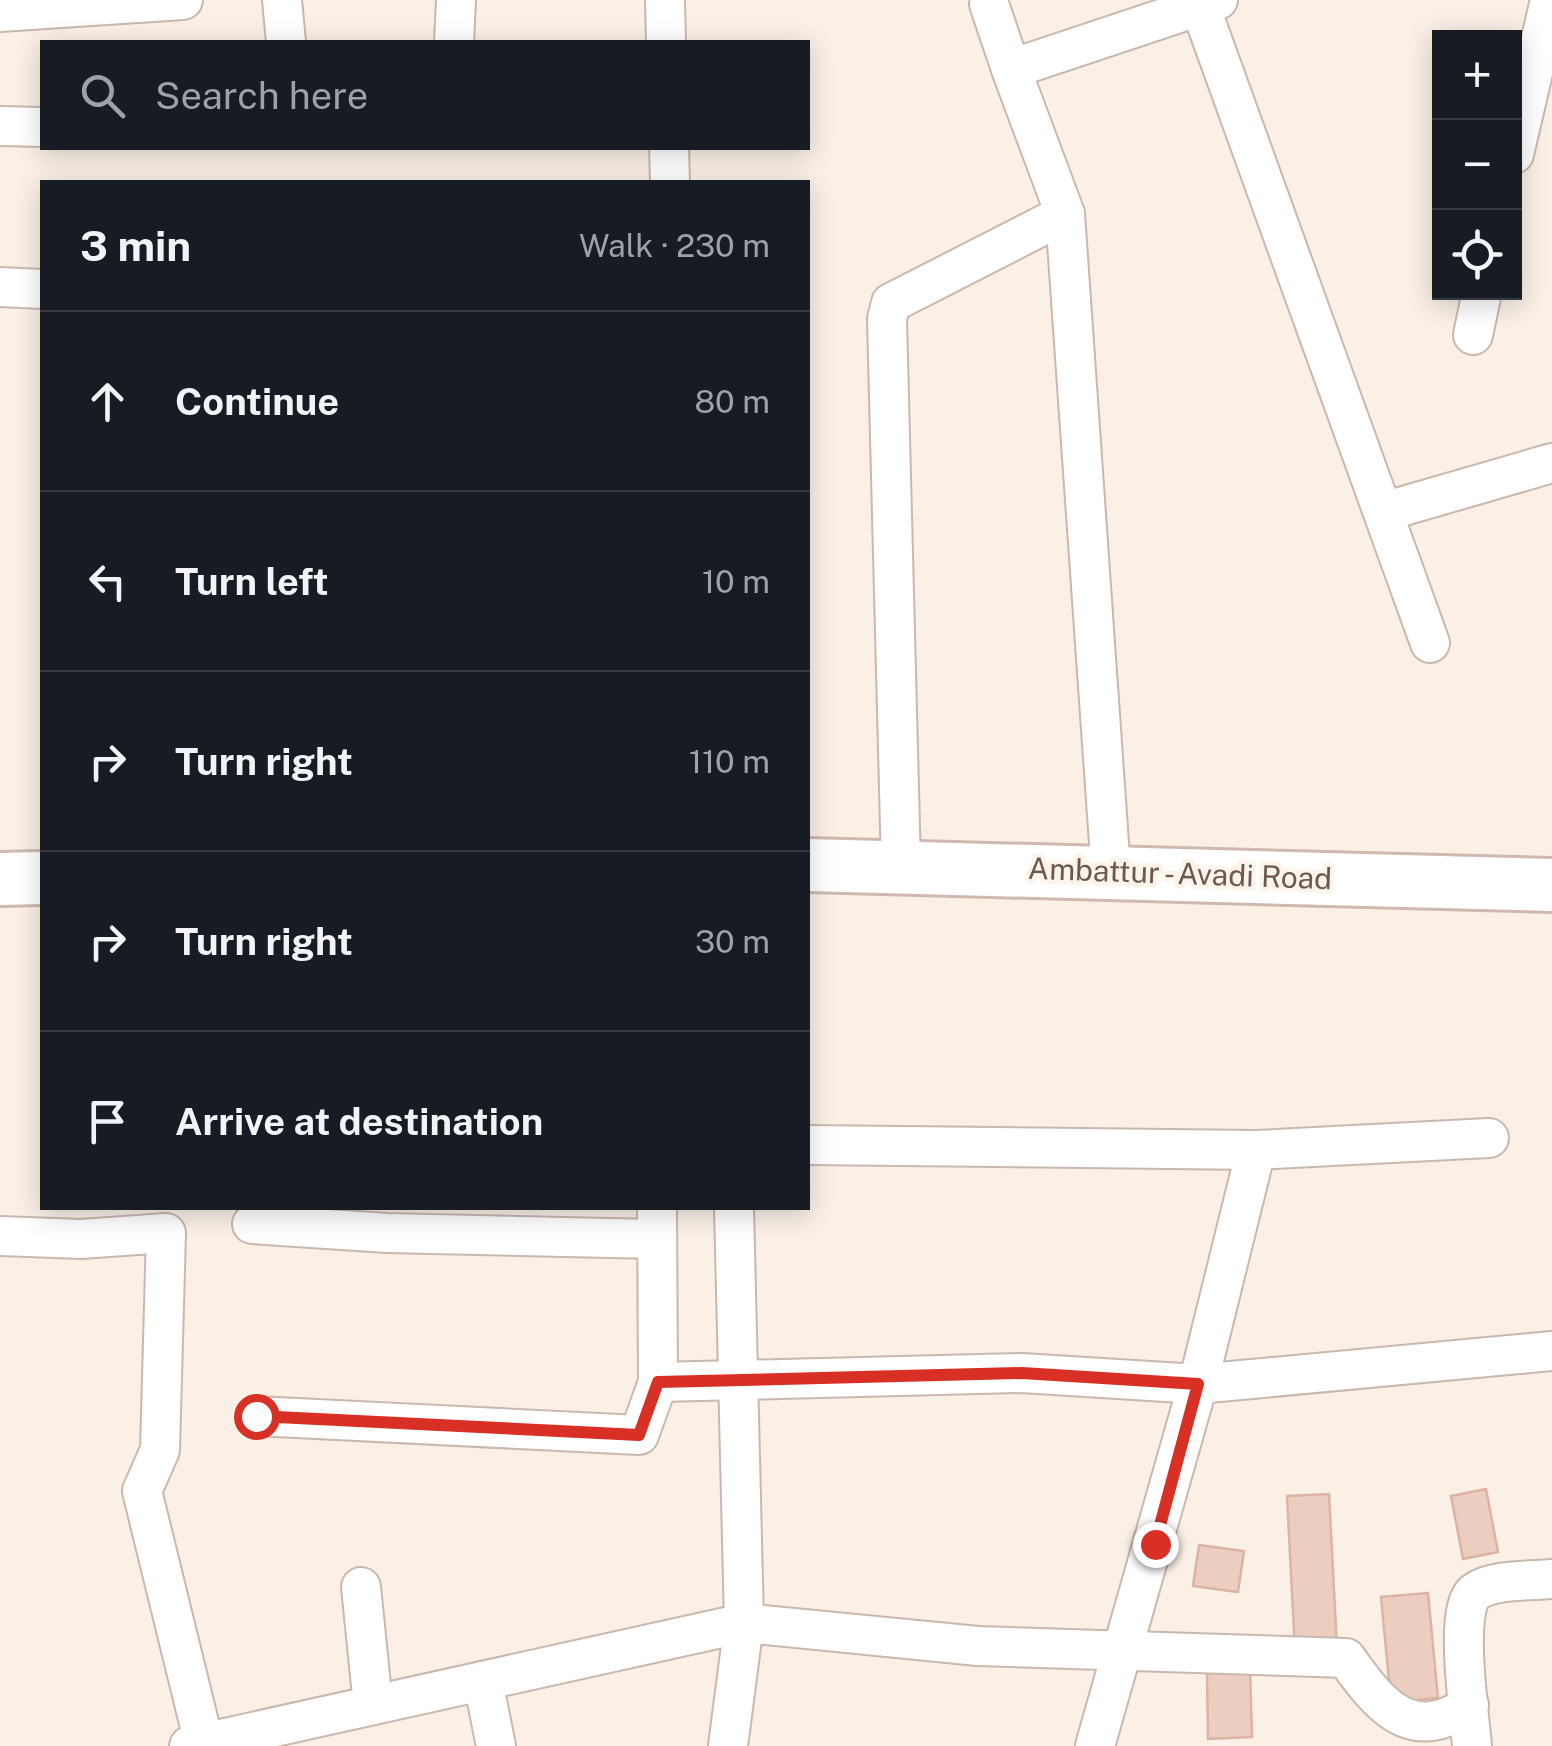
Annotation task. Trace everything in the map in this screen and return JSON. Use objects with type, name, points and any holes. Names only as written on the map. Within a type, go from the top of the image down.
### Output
[{"type":"street","points":[[0,12],[183,0]]},
{"type":"street","points":[[282,0],[286,40]]},
{"type":"street","points":[[454,40],[456,0]]},
{"type":"street","points":[[665,0],[666,40]]},
{"type":"street","points":[[1522,120],[1550,0]]},
{"type":"street","points":[[1011,69],[1210,2],[1430,643]]},
{"type":"street","points":[[989,4],[1064,214],[1110,872]]},
{"type":"street","points":[[0,126],[40,127]]},
{"type":"street","points":[[669,150],[670,180]]},
{"type":"street","points":[[901,867],[887,338],[891,303],[1064,214]]},
{"type":"street","points":[[0,287],[40,289]]},
{"type":"street","points":[[1472,335],[1480,300]]},
{"type":"street","points":[[1382,512],[1552,463]]},
{"type":"street","name":"Ambattur - Avadi Road","points":[[810,865],[1552,886]]},
{"type":"street","points":[[0,879],[40,878]]},
{"type":"street","points":[[810,1145],[1256,1150],[1489,1138]]},
{"type":"street","points":[[1095,1746],[1198,1384],[1256,1150]]},
{"type":"street","points":[[728,1746],[744,1622],[734,1210]]},
{"type":"street","points":[[0,1236],[81,1238],[166,1220],[160,1450],[142,1492],[196,1744],[744,1622],[978,1646],[1122,1654],[1346,1658],[1382,1709],[1411,1722],[1451,1718],[1468,1705]]},
{"type":"street","points":[[252,1224],[387,1233],[656,1223],[658,1382],[639,1435],[256,1416]]},
{"type":"street","points":[[658,1382],[1022,1373],[1198,1384],[1552,1350]]},
{"type":"street","points":[[1472,1746],[1466,1602],[1475,1592],[1494,1586],[1552,1578]]},
{"type":"street","points":[[361,1586],[372,1705]]},
{"type":"street","points":[[483,1681],[496,1746]]},
{"type":"building","points":[[1486,1489],[1498,1552],[1463,1559],[1451,1496]]},
{"type":"building","points":[[1329,1494],[1337,1648],[1295,1651],[1287,1496]]},
{"type":"building","points":[[1199,1545],[1244,1551],[1238,1592],[1193,1586]]},
{"type":"building","points":[[1428,1593],[1438,1698],[1391,1702],[1381,1597]]},
{"type":"building","points":[[1250,1670],[1252,1737],[1208,1739],[1207,1671]]},
{"type":"route","points":[[256,1416],[639,1435],[658,1382],[1022,1373],[1198,1384],[1155,1544]]}]
